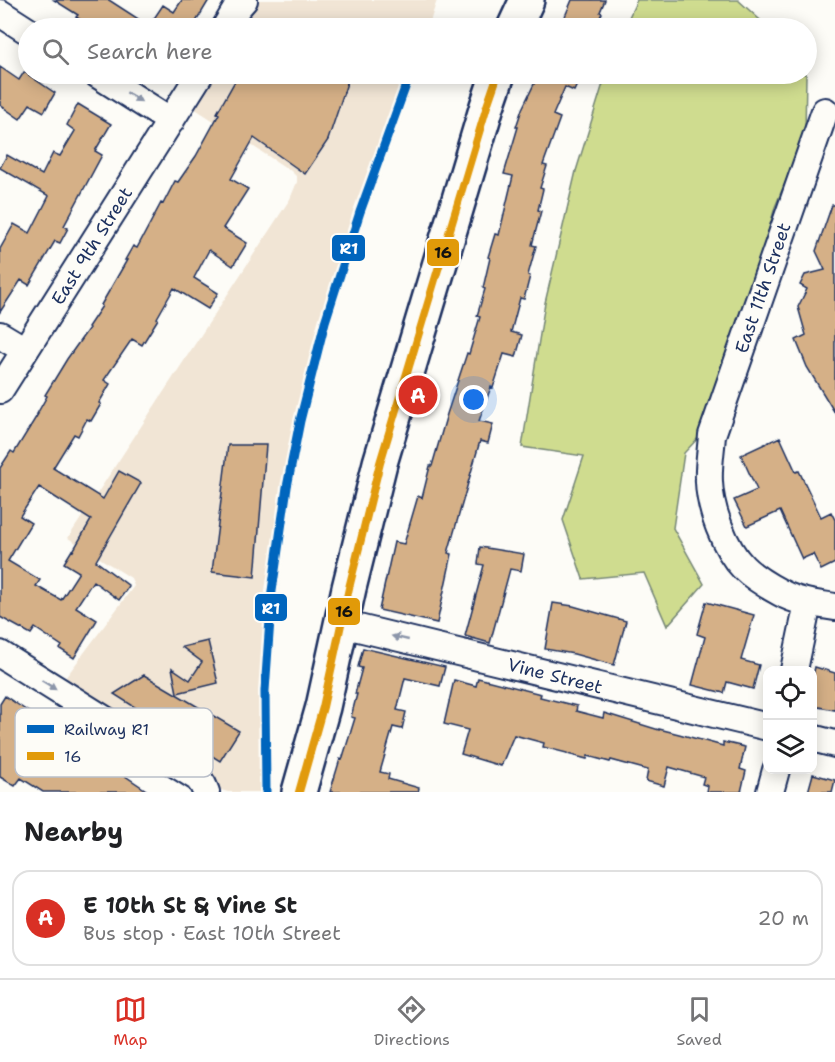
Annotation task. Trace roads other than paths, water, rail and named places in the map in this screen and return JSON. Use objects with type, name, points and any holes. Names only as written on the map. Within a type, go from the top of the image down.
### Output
[{"type":"main road","points":[[518,18],[526,0]]},
{"type":"main road","points":[[299,792],[323,707],[380,463],[495,84]]},
{"type":"street","points":[[231,18],[244,0]]},
{"type":"street","points":[[0,13],[18,25]]},
{"type":"street","points":[[119,84],[177,111]]},
{"type":"street","name":"East 9th Street","points":[[0,390],[194,84]]},
{"type":"street","name":"East 11th Street","points":[[825,111],[712,435],[709,483],[711,501],[720,527],[729,547],[742,566],[782,594],[808,603],[835,607]]},
{"type":"street","points":[[0,335],[25,350],[24,352]]},
{"type":"street","points":[[795,666],[808,603]]},
{"type":"street","name":"Vine Street","points":[[342,624],[763,726]]},
{"type":"street","points":[[0,654],[86,708]]},
{"type":"street","points":[[817,739],[835,744]]},
{"type":"street","points":[[770,792],[775,774]]},
{"type":"street","points":[[196,777],[206,792]]},
{"type":"rail line","name":"R1","points":[[266,792],[265,691],[272,591],[287,487],[300,421],[325,322],[360,212],[406,84]]},
{"type":"place","name":"E 10th St & Vine St","points":[[418,395]]}]
